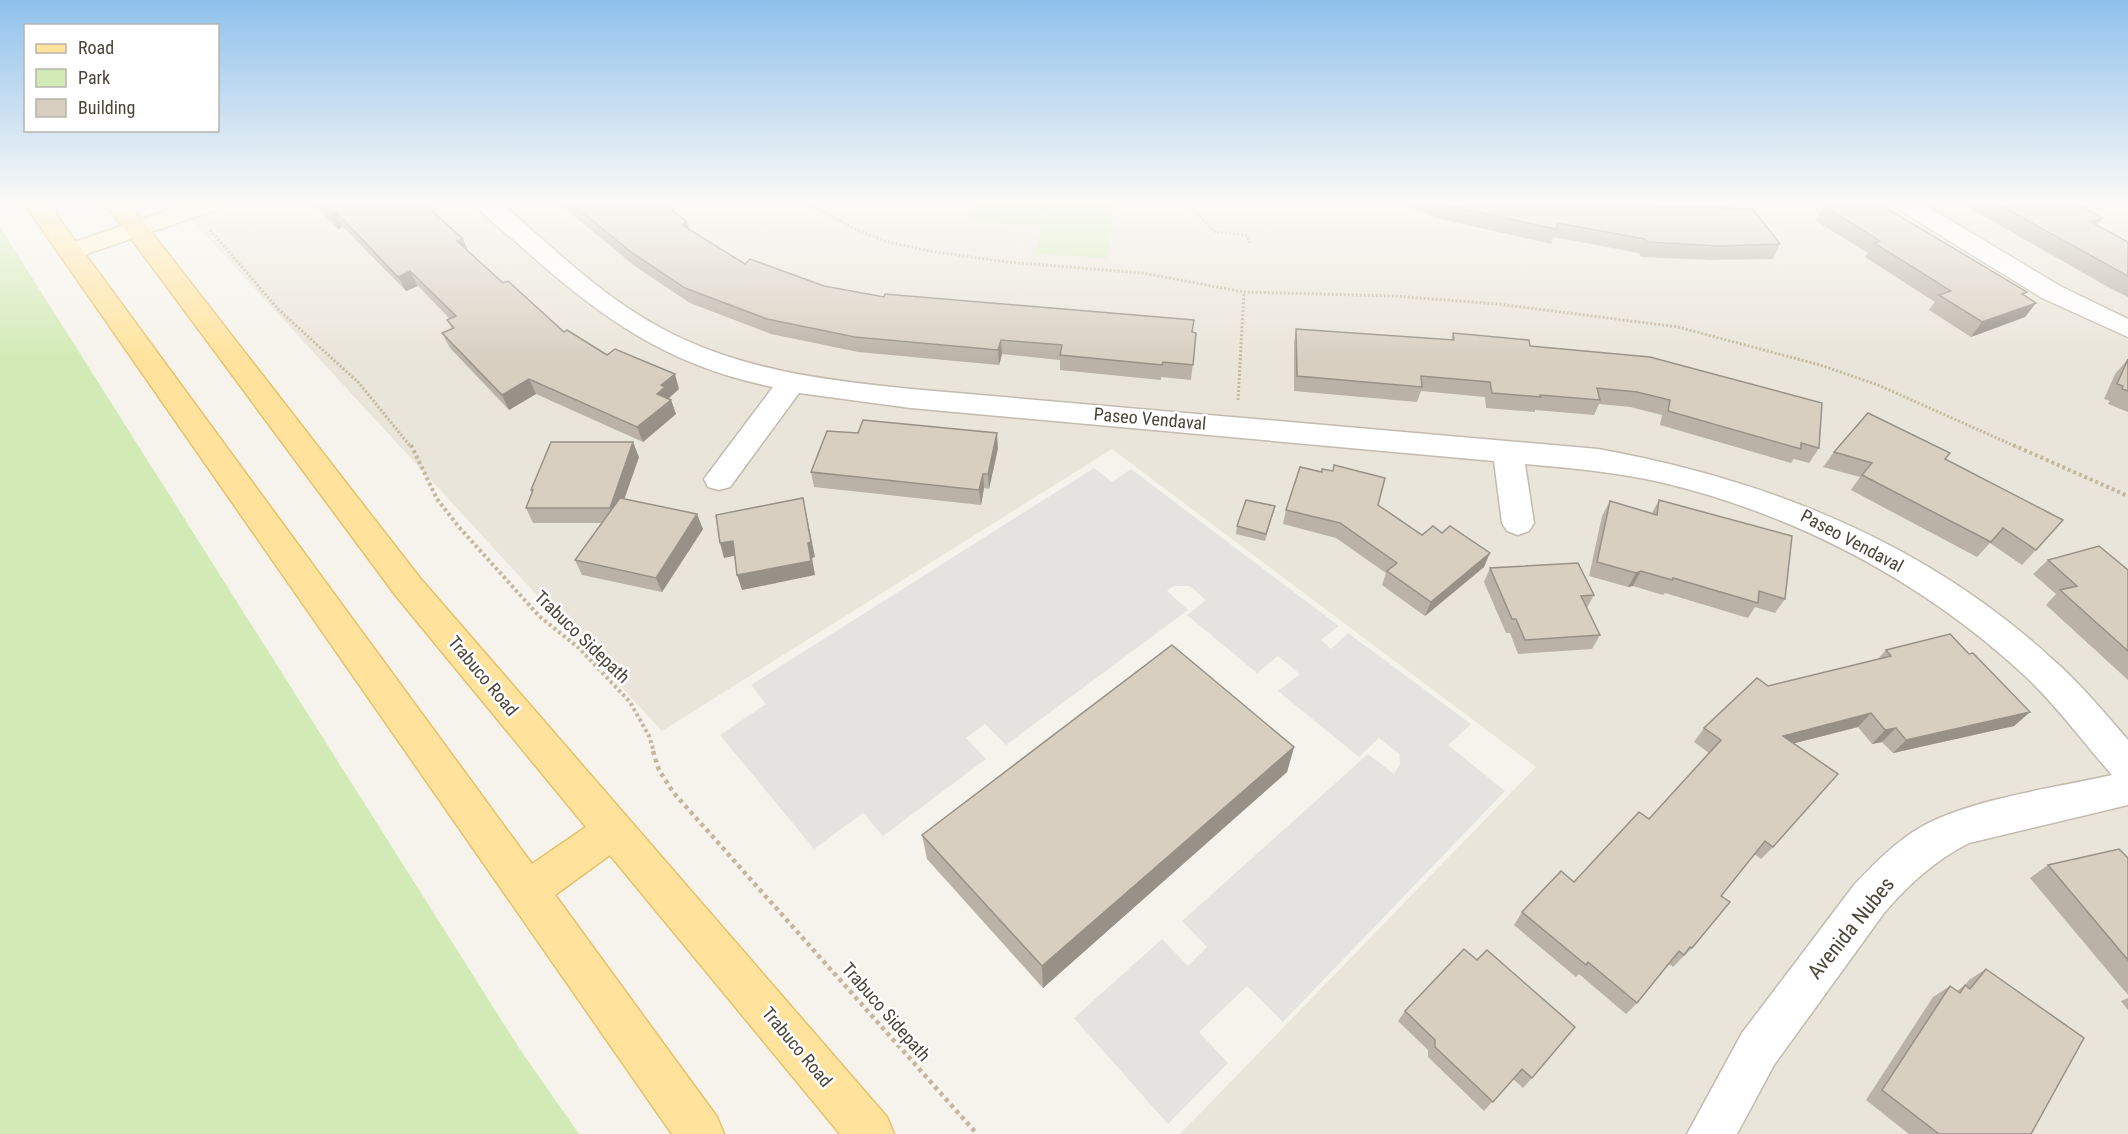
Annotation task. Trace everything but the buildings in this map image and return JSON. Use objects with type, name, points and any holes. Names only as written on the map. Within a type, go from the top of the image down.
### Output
[{"type":"main road","points":[[75,255],[700,1134]]},
{"type":"main road","name":"Trabuco Road","points":[[155,255],[408,587],[870,1134]]},
{"type":"main road","points":[[527,891],[614,830]]},
{"type":"street","name":"Paseo Vendaval","points":[[548,255],[605,304],[635,325],[677,348],[726,366],[793,381],[861,393],[1598,460],[1682,475],[1769,502],[1836,531],[1910,571],[1981,621],[2037,666],[2128,766]]},
{"type":"street","points":[[1990,255],[2051,292],[2128,329]]},
{"type":"street","points":[[719,479],[793,381]]},
{"type":"street","points":[[1508,452],[1518,523]]},
{"type":"street","name":"Avenida Nubes","points":[[1711,1134],[1758,1048],[1869,899],[1888,878],[1933,842],[1962,827],[2128,788]]},
{"type":"path","name":"Trabuco Sidepath","points":[[240,255],[279,310],[366,392],[410,444],[437,499],[458,526],[539,616],[579,648],[630,702],[649,736],[659,770],[673,792],[977,1134]]},
{"type":"path","points":[[957,255],[1007,262],[1142,273],[1244,292],[1394,296],[1498,304],[1678,327],[1820,365],[1878,385],[2128,496]]},
{"type":"path","points":[[1237,427],[1244,292]]},
{"type":"shaded area","points":[[224,255],[2128,255],[2128,1134],[1180,1134],[1536,767],[1112,449],[662,731]]},
{"type":"shaded area","points":[[1094,468],[1112,482],[1131,469],[1339,626],[1321,640],[1331,649],[1348,633],[1471,724],[1448,745],[1505,791],[1283,1022],[1247,986],[1199,1032],[1228,1063],[1168,1124],[1074,1018],[1162,939],[1188,966],[1207,947],[1182,921],[1368,754],[1394,774],[1400,764],[1399,754],[1379,738],[1359,757],[1278,691],[1300,674],[1278,656],[1257,673],[1187,615],[1206,600],[1190,586],[1174,586],[1167,591],[1188,610],[1006,745],[985,724],[966,738],[986,759],[883,836],[863,813],[814,849],[720,735],[766,704],[751,685]]},
{"type":"green space","points":[[0,255],[18,255],[519,1048],[579,1134],[0,1134]]},
{"type":"green space","points":[[1052,255],[1107,255],[1107,258]]}]
